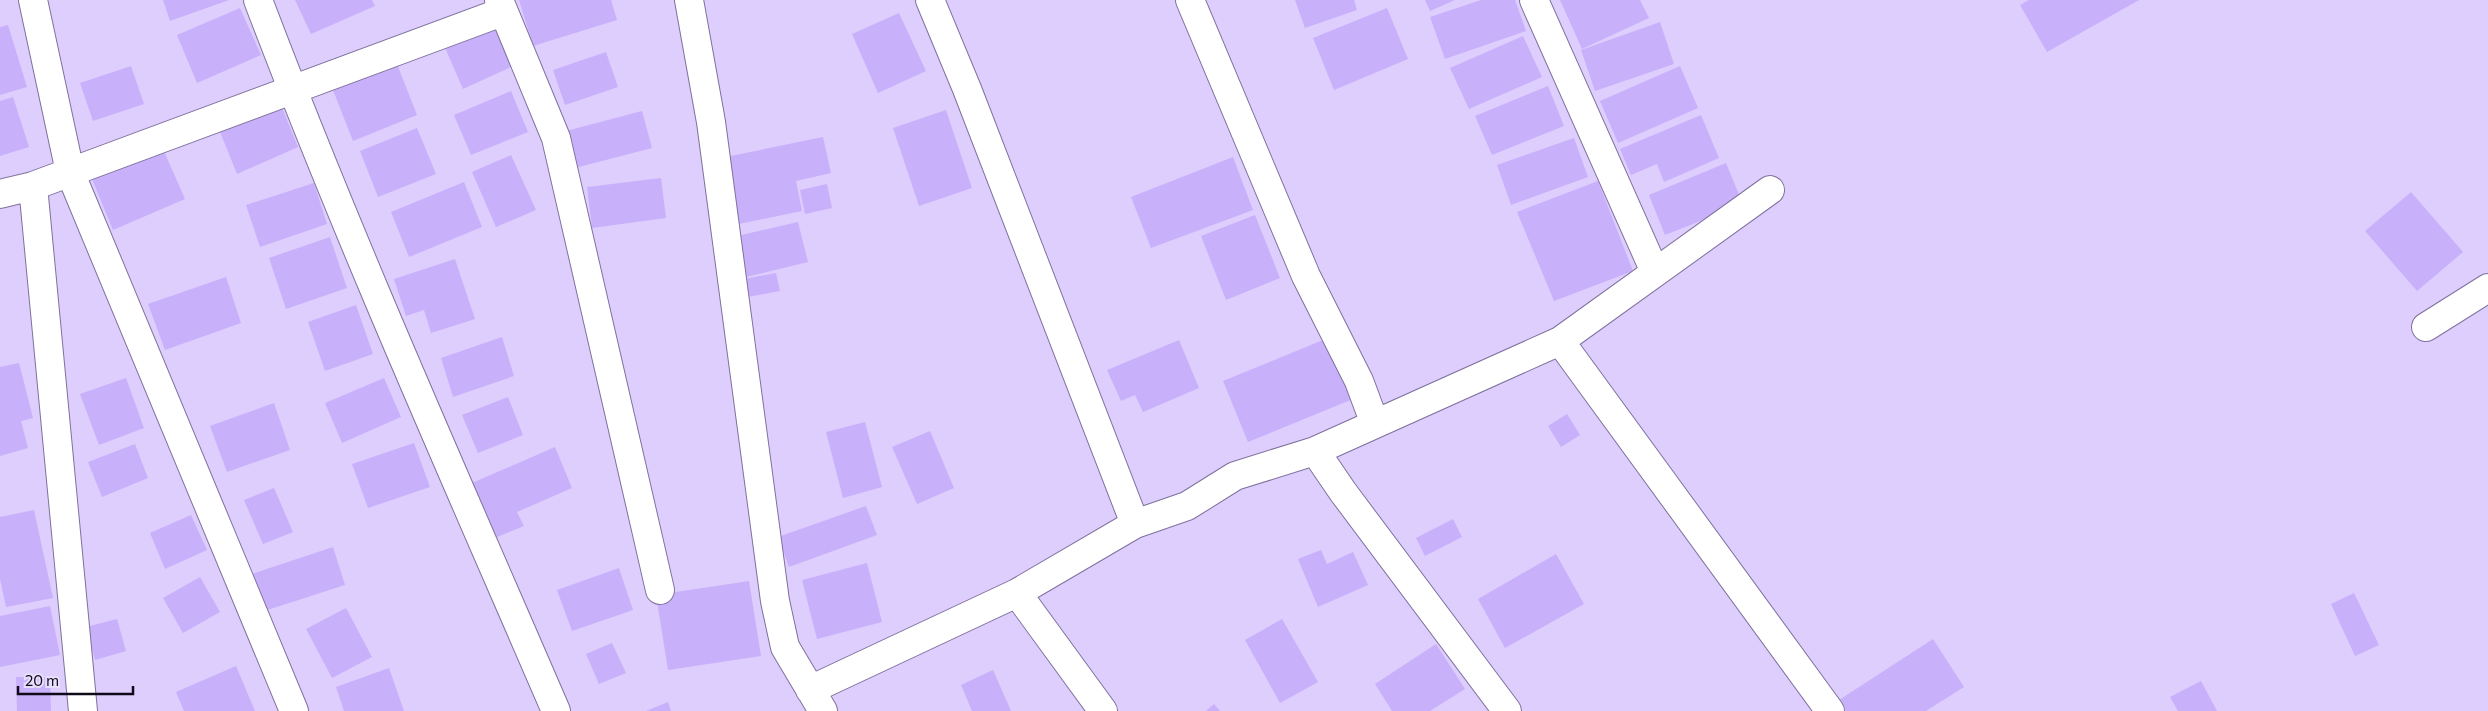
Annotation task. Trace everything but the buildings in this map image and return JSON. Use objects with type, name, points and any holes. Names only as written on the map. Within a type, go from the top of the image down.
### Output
[{"type":"street","points":[[33,0],[70,172],[294,711]]},
{"type":"street","points":[[258,0],[292,90],[457,483],[556,711]]},
{"type":"street","points":[[689,0],[712,122],[775,601],[785,648],[816,701],[1017,593],[1135,524],[1187,506],[1235,476],[1315,451],[1560,341],[1770,190]]},
{"type":"street","points":[[930,0],[967,89],[1135,524]]},
{"type":"street","points":[[1190,0],[1306,276],[1359,381],[1375,424]]},
{"type":"street","points":[[1534,0],[1655,272]]},
{"type":"street","points":[[0,194],[34,186],[292,90],[501,6],[556,138],[660,590]]},
{"type":"street","points":[[34,186],[83,711]]},
{"type":"street","points":[[2426,326],[2488,288]]},
{"type":"street","points":[[1560,341],[1830,711]]},
{"type":"street","points":[[1315,451],[1343,492],[1507,711]]},
{"type":"street","points":[[1017,593],[1103,711]]}]
